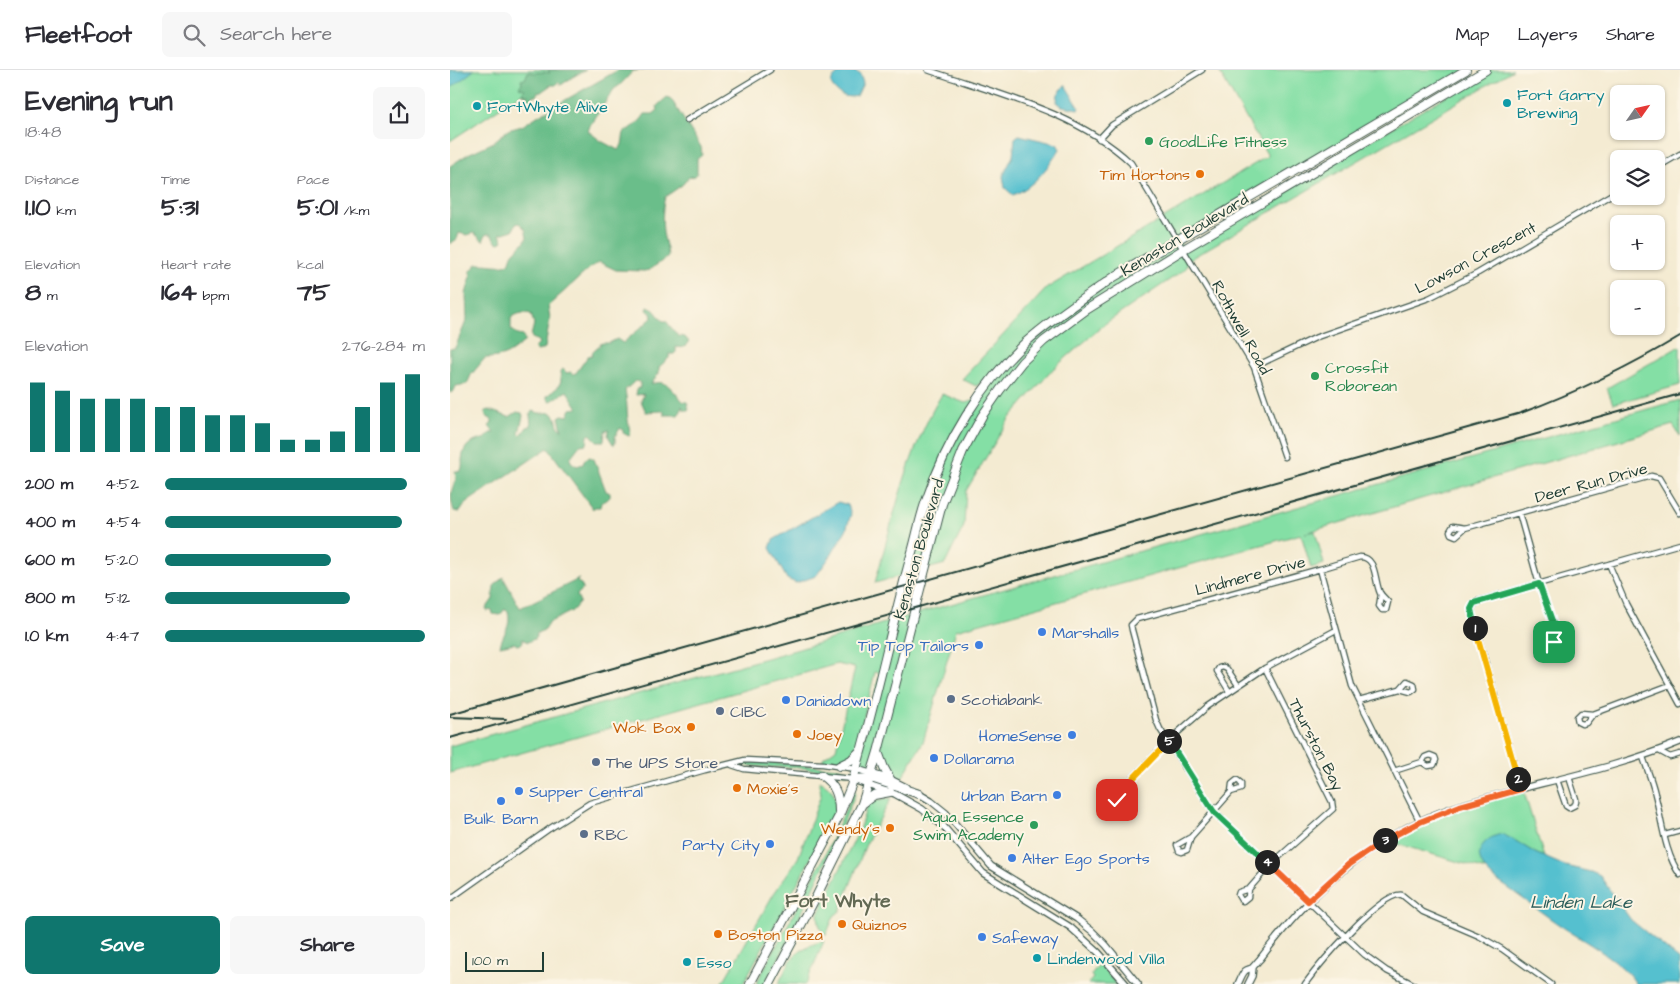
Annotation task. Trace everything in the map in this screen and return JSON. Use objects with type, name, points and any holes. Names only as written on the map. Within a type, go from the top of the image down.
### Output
[{"type":"main road","name":"Kenaston Boulevard","points":[[750,984],[839,816],[853,780],[925,501],[946,450],[964,418],[1000,369],[1026,342],[1076,303],[1114,278],[1466,70]]},
{"type":"main road","name":"Kenaston Boulevard","points":[[770,984],[818,895],[862,804],[878,752],[942,504],[963,451],[982,416],[1022,362],[1044,341],[1086,310],[1184,249],[1486,70]]},
{"type":"main road","points":[[839,766],[851,760],[861,750]]},
{"type":"main road","points":[[878,752],[890,779]]},
{"type":"main road","points":[[821,775],[836,790],[839,816]]},
{"type":"main road","points":[[853,780],[870,779],[919,794]]},
{"type":"main road","points":[[862,804],[874,795],[890,792]]},
{"type":"street","points":[[688,120],[770,70]]},
{"type":"street","name":"Rothwell Road","points":[[928,70],[1043,108],[1117,150],[1131,163],[1254,367],[1285,457]]},
{"type":"street","points":[[1099,139],[1112,124],[1202,70]]},
{"type":"street","points":[[1665,163],[1680,154]]},
{"type":"street","name":"Lowson Crescent","points":[[1254,367],[1317,337],[1429,298],[1478,273],[1610,195]]},
{"type":"street","name":"Deer Run Drive","points":[[1465,528],[1651,476],[1660,478],[1680,513]]},
{"type":"street","points":[[1519,513],[1539,584],[1556,632]]},
{"type":"street","points":[[1521,789],[1471,609],[1474,603],[1680,544]]},
{"type":"street","points":[[1320,570],[1360,557],[1366,558],[1371,561],[1381,594]]},
{"type":"street","points":[[1609,564],[1626,604],[1680,704]]},
{"type":"street","name":"Lindmere Drive","points":[[1168,741],[1160,729],[1154,714],[1132,630],[1131,625],[1134,621],[1320,570],[1352,686],[1420,822]]},
{"type":"street","points":[[1128,784],[1168,741],[1207,707],[1265,668],[1336,630]]},
{"type":"street","points":[[1229,691],[1218,675],[1217,671],[1219,668],[1227,669],[1238,685]]},
{"type":"street","name":"Thurston Bay","points":[[1265,668],[1333,805],[1332,811],[1304,833],[1270,865]]},
{"type":"street","points":[[1593,714],[1670,685]]},
{"type":"street","points":[[1359,700],[1400,689]]},
{"type":"street","points":[[1168,741],[1214,812],[1376,964],[1413,984]]},
{"type":"street","points":[[1238,984],[1246,971],[1253,967],[1282,929],[1308,901],[1349,864],[1384,840],[1420,822],[1460,806],[1643,757],[1680,742]]},
{"type":"street","points":[[1659,751],[1670,757],[1680,754]]},
{"type":"street","points":[[1643,757],[1655,792],[1672,860],[1680,875]]},
{"type":"street","points":[[450,899],[549,829],[590,803],[745,760],[839,766],[856,769],[890,792],[914,803],[929,814],[944,827],[983,873],[1070,927],[1086,940],[1126,984]]},
{"type":"street","points":[[1394,771],[1422,762]]},
{"type":"street","points":[[731,764],[744,769],[821,775],[853,780]]},
{"type":"street","points":[[1557,780],[1564,802],[1568,808],[1572,807],[1576,802],[1569,777]]},
{"type":"street","points":[[870,779],[890,779],[931,801],[946,814],[991,866],[1092,931],[1138,984]]},
{"type":"street","points":[[1190,837],[1232,792]]},
{"type":"street","points":[[1665,835],[1680,831]]},
{"type":"street","points":[[1249,889],[1270,865]]},
{"type":"street","points":[[1305,984],[1345,936],[1383,903],[1393,896],[1400,895],[1429,914],[1479,936],[1502,949],[1551,984]]},
{"type":"street","points":[[1248,984],[1252,976],[1253,967]]},
{"type":"green space","name":"FortWhyte Alive","points":[[450,70],[557,70],[450,141]]},
{"type":"green space","points":[[548,70],[586,70],[561,85],[558,82],[556,85],[551,85],[537,93],[537,96],[533,96],[532,101],[528,103],[526,98],[528,95],[524,95],[522,92],[525,89],[519,87],[522,83],[521,80],[525,79],[528,72],[550,73]]},
{"type":"green space","points":[[618,70],[644,70],[633,71],[614,89],[591,123],[588,131],[618,150],[622,145],[624,132],[641,120],[645,114],[653,114],[658,110],[657,106],[667,97],[671,99],[701,147],[702,155],[697,159],[697,174],[689,177],[682,185],[665,197],[663,229],[668,257],[649,270],[644,271],[616,270],[599,262],[548,306],[550,318],[545,348],[538,351],[535,349],[540,342],[531,336],[534,324],[531,314],[523,313],[516,315],[511,318],[511,329],[518,335],[523,336],[525,341],[507,354],[485,358],[471,375],[467,384],[456,386],[454,391],[450,393],[450,349],[455,348],[467,319],[466,294],[471,276],[470,272],[477,264],[503,265],[509,263],[513,253],[527,237],[525,229],[519,223],[516,224],[513,230],[500,234],[503,241],[500,243],[496,242],[491,234],[486,234],[483,241],[474,233],[467,235],[459,233],[457,239],[450,244],[450,166],[468,154],[492,143],[508,130],[522,126]]},
{"type":"green space","points":[[1218,70],[1466,70],[1179,240],[1184,249],[1491,70],[1513,70],[1190,259],[1184,270],[1106,323],[1053,369],[1009,419],[966,491],[964,526],[945,564],[875,583],[910,462],[919,439],[942,394],[965,403],[976,400],[998,371],[976,386],[962,379],[1047,288],[1268,156]]},
{"type":"green space","points":[[648,307],[654,310],[663,321],[666,321],[678,336],[685,337],[689,342],[684,347],[676,347],[674,354],[669,354],[669,358],[659,367],[659,373],[651,384],[661,383],[668,386],[684,402],[687,402],[689,410],[684,410],[682,406],[678,415],[664,415],[664,411],[646,412],[641,401],[644,394],[636,395],[637,389],[640,388],[640,382],[635,381],[625,390],[631,434],[629,436],[623,433],[623,430],[620,428],[615,437],[615,444],[613,444],[608,436],[609,430],[605,431],[604,441],[597,441],[590,434],[587,444],[580,445],[570,458],[571,462],[577,466],[583,464],[585,459],[590,457],[594,459],[606,491],[610,493],[610,497],[601,503],[600,507],[593,509],[548,448],[466,503],[460,512],[454,511],[451,495],[456,480],[455,471],[460,472],[461,470],[465,450],[470,444],[486,438],[490,433],[494,433],[489,426],[492,420],[486,416],[485,411],[489,410],[509,417],[517,412],[522,413],[519,433],[521,435],[527,427],[531,426],[530,415],[532,411],[553,414],[562,430],[559,417],[562,415],[568,416],[571,409],[578,408],[567,391],[551,401],[547,399],[547,396],[558,387],[561,381],[560,371],[563,369],[567,373],[576,373],[588,356],[592,355],[593,351],[602,343],[609,343],[617,339],[623,343],[652,318],[651,313],[647,310]]},
{"type":"green space","points":[[1680,346],[1680,385],[1613,404],[1607,388]]},
{"type":"green space","points":[[1680,400],[1680,436],[1673,425],[1305,533],[1315,531],[1324,564],[1311,568],[1301,534],[956,630],[923,742],[899,783],[890,779],[878,752],[872,774],[856,769],[880,673],[875,672],[857,745],[849,756],[842,759],[823,761],[823,758],[836,749],[855,668],[837,664],[450,773],[450,746]]},
{"type":"green space","points":[[503,577],[520,608],[579,579],[577,582],[581,584],[583,589],[577,595],[580,602],[572,611],[548,623],[544,630],[537,633],[536,638],[528,642],[522,639],[523,642],[517,645],[514,643],[500,646],[509,621],[508,611],[505,609],[500,615],[493,614],[492,610],[487,611],[486,609],[493,599],[494,586]]},
{"type":"green space","points":[[767,762],[839,768],[848,771],[847,774],[794,767],[741,765]]},
{"type":"green space","points":[[819,781],[833,792],[835,807],[832,819],[743,984],[722,984],[773,895],[798,858],[821,795]]},
{"type":"green space","points":[[1523,789],[1544,857],[1514,840],[1483,867],[1486,870],[1384,840],[1460,806]]},
{"type":"green space","points":[[854,791],[856,792],[835,841],[790,937],[765,984],[756,984],[824,857]]},
{"type":"green space","points":[[886,798],[891,799],[866,844],[840,911],[834,916],[826,935],[819,924],[818,914],[858,833],[867,806],[874,799],[875,801]]},
{"type":"green space","points":[[824,941],[806,984],[778,984],[787,967],[799,951]]},
{"type":"green space","points":[[1099,964],[1116,984],[1088,984],[1093,978],[1091,975]]},
{"type":"water","points":[[450,70],[474,70],[450,89]]},
{"type":"water","points":[[851,70],[860,74],[863,83],[857,96],[849,97],[839,93],[831,84],[838,74]]},
{"type":"water","points":[[1065,85],[1079,107],[1078,109],[1062,106],[1057,102],[1058,94]]},
{"type":"water","points":[[1019,135],[1057,144],[1060,149],[1034,182],[1013,195],[1005,188],[1003,176],[1013,156],[1015,138]]},
{"type":"water","points":[[838,502],[848,505],[851,514],[846,530],[832,554],[816,576],[796,583],[787,579],[770,548],[773,540]]},
{"type":"water","name":"Linden Lake","points":[[1502,834],[1535,853],[1565,866],[1600,876],[1631,920],[1680,960],[1680,984],[1636,984],[1623,968],[1613,960],[1555,922],[1494,878],[1480,860],[1480,850],[1486,841]]},
{"type":"railway","points":[[450,714],[1521,413],[1602,378],[1680,336]]},
{"type":"railway","points":[[450,738],[1680,394]]},
{"type":"railway","points":[[450,717],[506,719]]},
{"type":"place","name":"Fort Garry Brewing","points":[[1507,103]]},
{"type":"place","name":"FortWhyte Alive","points":[[477,106]]},
{"type":"place","name":"GoodLife Fitness","points":[[1149,141]]},
{"type":"place","name":"Tim Hortons","points":[[1200,174]]},
{"type":"place","name":"Crossfit Roborean","points":[[1315,376]]},
{"type":"place","name":"Marshalls","points":[[1042,632]]},
{"type":"place","name":"Tip Top Tailors","points":[[979,645]]},
{"type":"place","name":"Scotiabank","points":[[951,699]]},
{"type":"place","name":"Daniadown","points":[[786,700]]},
{"type":"place","name":"CIBC","points":[[720,711]]},
{"type":"place","name":"Wok Box","points":[[691,727]]},
{"type":"place","name":"Joey","points":[[797,734]]},
{"type":"place","name":"HomeSense","points":[[1072,735]]},
{"type":"place","name":"Dollarama","points":[[934,758]]},
{"type":"place","name":"The UPS Store","points":[[596,762]]},
{"type":"place","name":"Moxie's","points":[[737,788]]},
{"type":"place","name":"Supper Central","points":[[519,791]]},
{"type":"place","name":"Urban Barn","points":[[1057,795]]},
{"type":"place","name":"Bulk Barn","points":[[501,801]]},
{"type":"place","name":"Aqua Essence Swim Academy","points":[[1034,825]]},
{"type":"place","name":"Wendy's","points":[[890,828]]},
{"type":"place","name":"RBC","points":[[584,834]]},
{"type":"place","name":"Party City","points":[[770,844]]},
{"type":"place","name":"Alter Ego Sports","points":[[1012,858]]},
{"type":"place","name":"Quiznos","points":[[842,924]]},
{"type":"place","name":"Boston Pizza","points":[[718,934]]},
{"type":"place","name":"Safeway","points":[[982,937]]},
{"type":"place","name":"Lindenwood Villa","points":[[1037,958]]},
{"type":"place","name":"Esso","points":[[687,962]]},
{"type":"district","name":"Fort Whyte","points":[[838,900]]},
{"type":"route","points":[[1117,800],[1120,792],[1168,741],[1214,812],[1308,901],[1349,864],[1384,840],[1420,822],[1460,806],[1521,789],[1472,615],[1471,609],[1474,603],[1539,584],[1556,632],[1553,639],[1554,642]]}]
